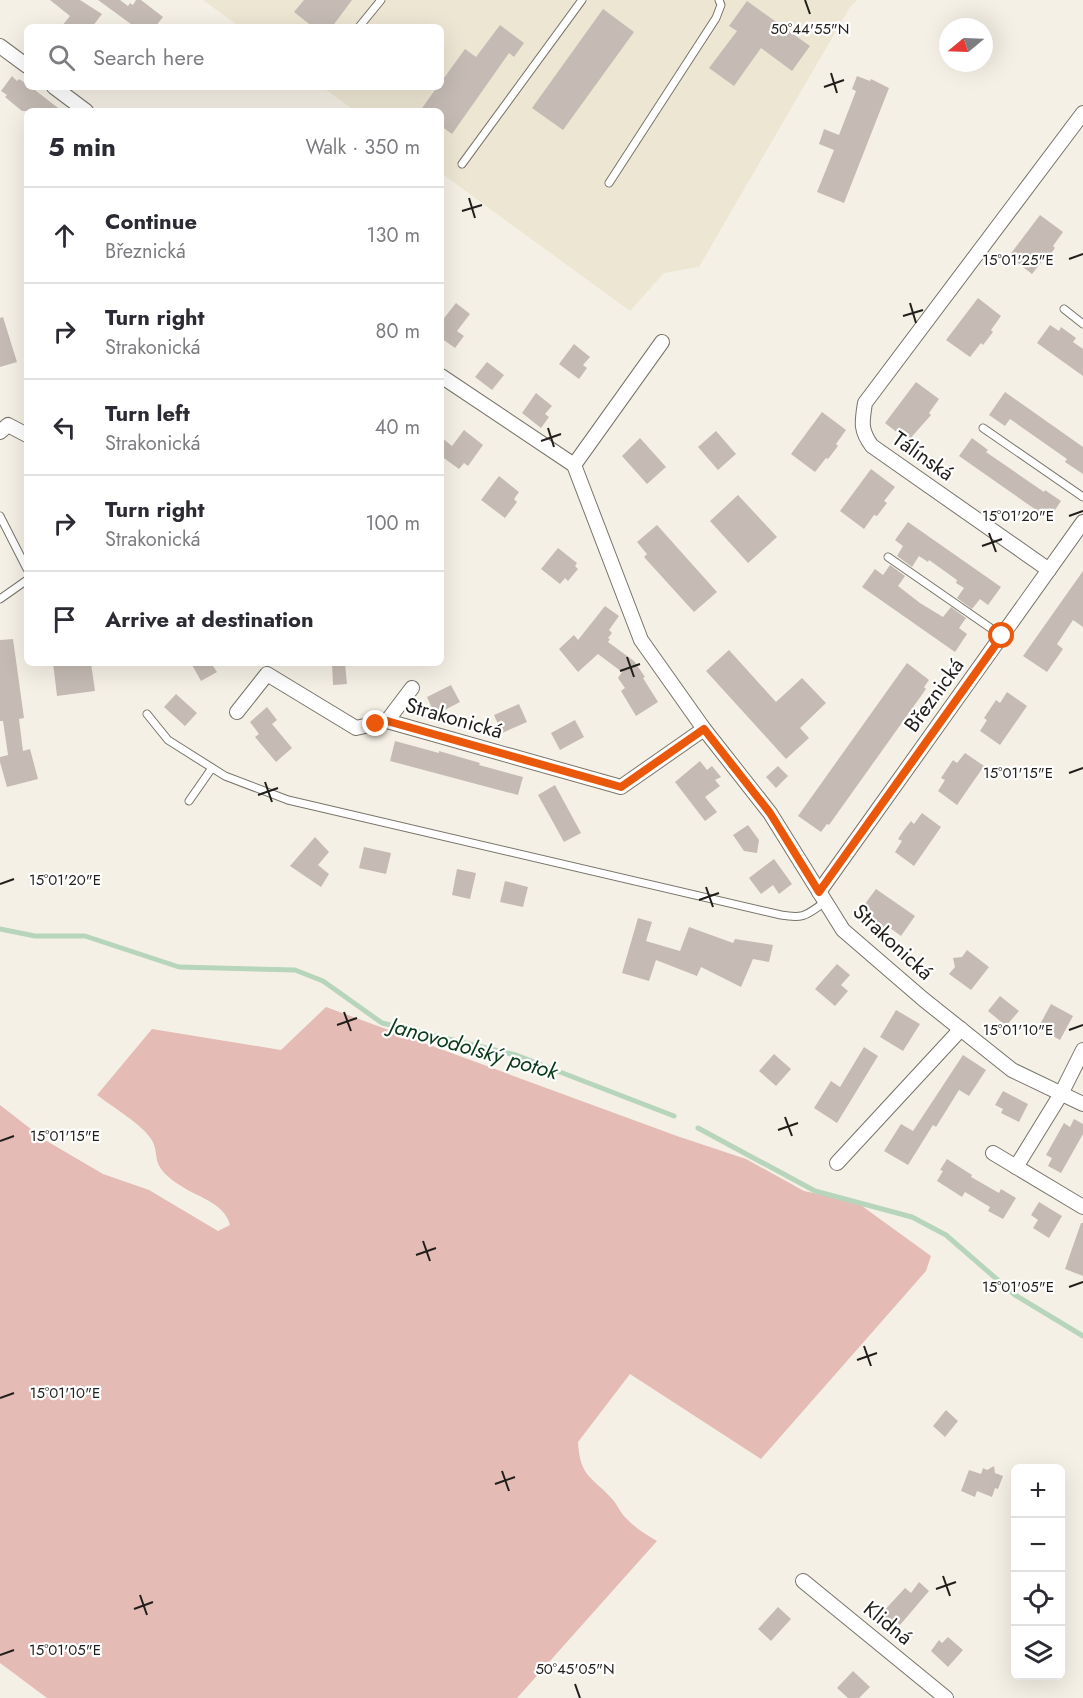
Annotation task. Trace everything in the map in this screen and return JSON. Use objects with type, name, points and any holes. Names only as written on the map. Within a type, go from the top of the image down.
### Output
[{"type":"street","points":[[0,46],[24,64]]},
{"type":"street","points":[[58,90],[82,108]]},
{"type":"street","name":"Tálínská","points":[[1049,570],[872,446],[864,435],[862,421],[865,403],[1083,113]]},
{"type":"street","points":[[444,378],[574,465],[662,342]]},
{"type":"street","points":[[0,412],[4,428],[24,434]]},
{"type":"street","name":"Strakonická","points":[[574,465],[641,640],[704,729],[770,813],[843,930],[1012,1070],[1083,1104]]},
{"type":"street","name":"Březnická","points":[[822,897],[1083,522]]},
{"type":"street","name":"Strakonická","points":[[237,712],[267,674],[356,728],[387,721],[621,787],[704,729]]},
{"type":"street","name":"Strakonická","points":[[387,721],[412,688]]},
{"type":"street","points":[[837,1163],[960,1029]]},
{"type":"street","points":[[1016,1167],[1061,1094],[1083,1050]]},
{"type":"street","points":[[993,1153],[1083,1207]]},
{"type":"street","name":"Klidná","points":[[803,1581],[946,1698]]},
{"type":"lane","points":[[361,24],[381,0]]},
{"type":"lane","points":[[462,164],[582,0]]},
{"type":"lane","points":[[609,183],[716,18],[721,5],[719,0]]},
{"type":"lane","points":[[1064,309],[1083,324]]},
{"type":"lane","points":[[983,428],[1083,497]]},
{"type":"lane","points":[[0,516],[24,563]]},
{"type":"lane","points":[[888,557],[1002,636]]},
{"type":"lane","points":[[0,599],[24,582]]},
{"type":"lane","points":[[147,714],[168,740],[225,776],[288,800],[797,918],[806,915],[822,897]]},
{"type":"lane","points":[[189,801],[212,768]]},
{"type":"shaded area","points":[[203,0],[857,0],[850,7],[699,267],[664,273],[630,311],[444,175],[444,108],[351,108],[326,90],[444,90],[444,24],[236,24]]},
{"type":"shaded area","points":[[326,1007],[677,1136],[746,1159],[804,1191],[862,1206],[931,1256],[926,1271],[761,1459],[630,1374],[578,1442],[579,1454],[588,1476],[613,1500],[625,1517],[657,1541],[517,1698],[47,1698],[0,1663],[0,1105],[45,1140],[103,1174],[149,1190],[218,1231],[230,1225],[222,1211],[216,1205],[168,1177],[158,1164],[151,1138],[144,1130],[97,1095],[152,1029],[281,1050]]},
{"type":"building","points":[[50,0],[80,0],[102,14],[94,24],[63,24],[70,16]]},
{"type":"building","points":[[98,0],[120,0],[128,6],[130,3],[133,5],[136,0],[141,0],[163,17],[157,24],[131,24]]},
{"type":"building","points":[[304,0],[352,0],[334,24],[309,24],[294,12]]},
{"type":"building","points":[[747,1],[810,46],[792,71],[761,48],[734,86],[709,68],[737,31],[729,26]]},
{"type":"building","points":[[603,9],[634,32],[563,130],[532,108]]},
{"type":"building","points":[[500,25],[524,43],[514,57],[509,53],[452,134],[444,128],[444,108],[422,108],[435,90],[444,90],[444,78],[465,49],[476,57]]},
{"type":"building","points":[[12,76],[17,81],[19,79],[24,82],[24,90],[35,90],[58,108],[24,108],[22,111],[1,91]]},
{"type":"building","points":[[857,76],[870,81],[871,79],[889,88],[844,203],[817,192],[834,150],[819,144],[824,129],[839,135],[856,91],[852,89]]},
{"type":"building","points":[[1040,215],[1063,232],[1045,262],[1043,260],[1032,274],[1009,256]]},
{"type":"building","points":[[978,298],[1001,316],[991,330],[993,332],[970,357],[946,340]]},
{"type":"building","points":[[456,303],[470,314],[457,331],[464,336],[455,348],[444,340],[444,318]]},
{"type":"building","points":[[3,317],[17,362],[0,367],[0,318]]},
{"type":"building","points":[[1050,325],[1059,331],[1061,327],[1076,338],[1073,342],[1083,349],[1083,376],[1037,343]]},
{"type":"building","points":[[574,344],[590,357],[583,365],[587,368],[579,379],[559,364]]},
{"type":"building","points":[[487,362],[504,375],[492,390],[475,377]]},
{"type":"building","points":[[916,382],[939,399],[929,413],[931,415],[908,441],[885,423]]},
{"type":"building","points":[[1005,392],[1083,447],[1083,474],[1065,462],[1067,459],[1010,419],[1005,426],[989,415]]},
{"type":"building","points":[[536,393],[552,406],[545,414],[549,417],[541,428],[522,413]]},
{"type":"building","points":[[822,412],[846,430],[836,444],[838,446],[815,472],[791,454]]},
{"type":"building","points":[[464,430],[483,445],[468,466],[464,463],[459,469],[444,458],[444,439],[452,446]]},
{"type":"building","points":[[716,431],[736,454],[718,470],[698,447]]},
{"type":"building","points":[[640,438],[666,467],[647,484],[622,456]]},
{"type":"building","points":[[972,438],[988,450],[986,452],[1061,501],[1049,519],[959,456]]},
{"type":"building","points":[[871,469],[895,487],[884,501],[887,503],[864,529],[840,511]]},
{"type":"building","points":[[499,476],[519,492],[514,499],[517,502],[505,518],[481,500]]},
{"type":"building","points":[[738,495],[777,537],[748,563],[710,521]]},
{"type":"building","points":[[908,522],[1001,587],[988,605],[980,599],[972,609],[957,598],[964,588],[956,583],[957,580],[929,560],[928,562],[919,556],[912,567],[897,556],[903,546],[895,540]]},
{"type":"building","points":[[657,525],[717,592],[694,612],[644,557],[647,554],[637,542]]},
{"type":"building","points":[[558,548],[577,563],[575,566],[578,569],[568,581],[565,578],[560,584],[541,569]]},
{"type":"building","points":[[890,565],[905,576],[898,586],[920,603],[943,617],[951,607],[966,618],[959,628],[967,634],[955,652],[862,587],[875,569],[883,575]]},
{"type":"building","points":[[1083,571],[1083,627],[1073,620],[1057,644],[1063,649],[1047,672],[1023,656]]},
{"type":"building","points":[[605,606],[619,616],[609,630],[612,633],[608,642],[634,661],[658,702],[636,716],[621,691],[625,688],[618,678],[622,672],[598,654],[578,672],[559,649],[574,635],[578,640]]},
{"type":"building","points":[[13,639],[24,718],[19,719],[23,751],[30,749],[38,779],[7,787],[0,762],[0,757],[8,755],[3,721],[0,721],[0,640]]},
{"type":"building","points":[[729,650],[776,702],[802,678],[826,703],[800,728],[809,738],[786,759],[706,671]]},
{"type":"building","points":[[907,663],[929,680],[924,687],[926,689],[829,825],[827,824],[821,832],[798,816]]},
{"type":"building","points":[[53,666],[91,666],[95,691],[57,696]]},
{"type":"building","points":[[193,666],[213,666],[217,672],[201,681]]},
{"type":"building","points":[[332,666],[345,666],[347,684],[333,685]]},
{"type":"building","points":[[451,685],[460,702],[435,715],[427,697]]},
{"type":"building","points":[[1007,692],[1027,706],[1000,745],[980,731],[987,720],[984,718],[996,700],[1000,703]]},
{"type":"building","points":[[176,694],[197,713],[185,726],[164,707]]},
{"type":"building","points":[[519,704],[527,722],[502,733],[494,715]]},
{"type":"building","points":[[267,707],[277,720],[272,724],[292,748],[276,762],[255,737],[259,734],[250,722]]},
{"type":"building","points":[[575,720],[584,737],[560,750],[551,733]]},
{"type":"building","points":[[395,741],[439,753],[439,751],[523,777],[518,795],[390,761]]},
{"type":"building","points":[[965,753],[984,766],[957,805],[938,791],[945,780],[941,778],[953,760],[957,763]]},
{"type":"building","points":[[700,761],[707,770],[712,766],[721,777],[715,780],[720,786],[705,797],[717,812],[705,821],[675,782]]},
{"type":"building","points":[[778,766],[788,776],[776,788],[766,777]]},
{"type":"building","points":[[555,785],[581,833],[564,842],[538,795]]},
{"type":"building","points":[[922,813],[941,827],[914,866],[895,852],[902,841],[898,839],[904,830],[911,821],[914,824]]},
{"type":"building","points":[[748,825],[759,840],[757,853],[744,851],[733,835]]},
{"type":"building","points":[[315,837],[329,852],[318,865],[329,874],[321,887],[290,866]]},
{"type":"building","points":[[364,847],[391,853],[386,874],[359,868]]},
{"type":"building","points":[[774,859],[792,884],[779,894],[773,885],[761,894],[749,878]]},
{"type":"building","points":[[457,869],[476,873],[470,899],[452,895]]},
{"type":"building","points":[[505,881],[528,887],[523,907],[500,902]]},
{"type":"building","points":[[876,889],[915,916],[901,936],[890,928],[887,932],[870,920],[873,916],[862,908]]},
{"type":"building","points":[[638,918],[652,922],[646,941],[680,951],[689,927],[733,943],[735,939],[773,945],[769,962],[753,959],[741,987],[701,967],[697,976],[656,960],[649,981],[622,973]]},
{"type":"building","points":[[967,950],[989,967],[971,990],[949,974],[955,967],[953,958],[962,957]]},
{"type":"building","points":[[837,964],[850,975],[841,985],[848,991],[835,1006],[815,989]]},
{"type":"building","points":[[1000,996],[1019,1011],[1006,1026],[988,1011]]},
{"type":"building","points":[[1051,1004],[1073,1016],[1060,1040],[1038,1028]]},
{"type":"building","points":[[896,1010],[920,1024],[903,1051],[880,1037]]},
{"type":"building","points":[[864,1047],[878,1056],[837,1123],[814,1108],[831,1081],[840,1087]]},
{"type":"building","points":[[774,1054],[791,1069],[776,1086],[759,1071]]},
{"type":"building","points":[[963,1055],[986,1070],[969,1096],[959,1090],[936,1127],[933,1125],[908,1165],[884,1151],[901,1124],[913,1131]]},
{"type":"building","points":[[1003,1091],[1028,1104],[1019,1122],[1001,1113],[1003,1109],[995,1105]]},
{"type":"building","points":[[1074,1119],[1083,1124],[1083,1134],[1061,1173],[1048,1166],[1052,1158],[1046,1155],[1064,1123],[1070,1127]]},
{"type":"building","points":[[947,1159],[972,1175],[971,1177],[999,1193],[1001,1189],[1016,1198],[1003,1219],[988,1211],[990,1207],[965,1192],[962,1197],[937,1181],[943,1171],[940,1170]]},
{"type":"building","points":[[1039,1202],[1062,1216],[1049,1238],[1033,1228],[1038,1220],[1031,1215]]},
{"type":"building","points":[[1081,1223],[1083,1223],[1083,1276],[1065,1269]]},
{"type":"building","points":[[946,1410],[958,1421],[945,1437],[933,1426]]},
{"type":"building","points":[[994,1466],[995,1473],[1003,1476],[992,1497],[977,1491],[975,1497],[961,1491],[969,1470],[981,1474],[983,1468],[987,1470]]},
{"type":"building","points":[[919,1582],[929,1591],[900,1625],[896,1621],[892,1626],[880,1615],[905,1588],[911,1593]]},
{"type":"building","points":[[778,1607],[791,1619],[771,1641],[758,1629]]},
{"type":"building","points":[[948,1637],[963,1650],[948,1667],[931,1651],[939,1640],[942,1643]]},
{"type":"building","points":[[853,1671],[870,1687],[859,1698],[848,1698],[837,1688]]},
{"type":"waterway","name":"Janovodolský potok","points":[[0,929],[35,936],[85,936],[179,967],[295,970],[323,981],[382,1023],[516,1055],[674,1116]]},
{"type":"waterway","name":"Janovodolský potok","points":[[698,1128],[815,1191],[912,1217],[946,1235],[1015,1295],[1083,1336]]},
{"type":"route","points":[[376,724],[387,721],[621,787],[704,729],[770,813],[819,892],[1002,636]]}]
